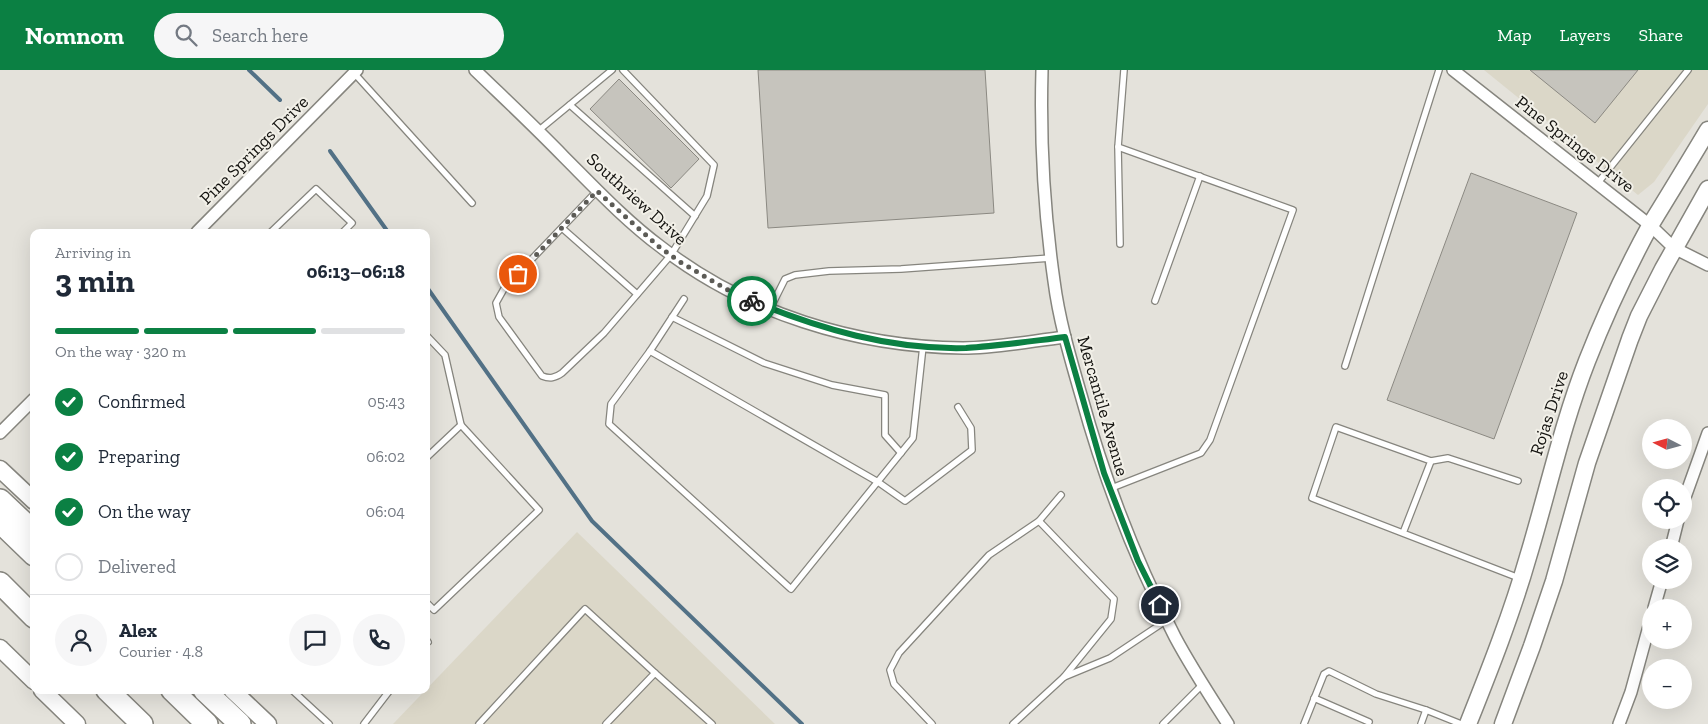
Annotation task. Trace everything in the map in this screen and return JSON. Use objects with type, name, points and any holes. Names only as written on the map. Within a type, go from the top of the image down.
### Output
[{"type":"highway","points":[[0,500],[30,528]]},
{"type":"highway","points":[[0,522],[30,551]]},
{"type":"highway","points":[[0,583],[30,613]]},
{"type":"highway","points":[[111,694],[137,720]]},
{"type":"highway","points":[[176,694],[207,724]]},
{"type":"highway","points":[[208,694],[240,724]]},
{"type":"main road","name":"Rojas Drive","points":[[1468,724],[1487,678],[1521,579],[1569,411],[1587,362],[1621,285],[1651,226],[1708,130]]},
{"type":"main road","points":[[1503,724],[1551,590],[1587,463],[1639,316],[1674,248],[1708,189]]},
{"type":"main road","points":[[0,469],[30,497]]},
{"type":"main road","points":[[0,648],[30,678]]},
{"type":"main road","points":[[46,694],[77,724]]},
{"type":"main road","points":[[236,694],[268,724]]},
{"type":"street","name":"Southview Drive","points":[[475,70],[597,191],[671,255],[728,290],[770,309],[809,323],[882,342],[964,348],[1065,337]]},
{"type":"street","name":"Mercantile Avenue","points":[[1042,70],[1041,148],[1051,258],[1065,337],[1088,422],[1109,489],[1138,561],[1167,620],[1228,724]]},
{"type":"street","name":"Pine Springs Drive","points":[[1453,70],[1651,226],[1674,248],[1708,265]]},
{"type":"street","name":"Pine Springs Drive","points":[[200,229],[356,72]]},
{"type":"street","points":[[0,433],[30,403]]},
{"type":"street","points":[[1692,479],[1708,433]]},
{"type":"street","points":[[1618,724],[1631,692],[1643,649]]},
{"type":"lane","points":[[538,131],[612,70]]},
{"type":"lane","points":[[597,191],[505,287],[498,298],[496,309],[499,316],[542,376],[549,378],[557,377],[595,342],[671,255],[707,196],[714,165],[623,70]]},
{"type":"lane","points":[[1120,244],[1118,146],[1124,70]]},
{"type":"lane","points":[[1345,366],[1439,70]]},
{"type":"lane","points":[[1597,184],[1688,70]]},
{"type":"lane","points":[[356,72],[472,203]]},
{"type":"lane","points":[[570,105],[695,216]]},
{"type":"lane","points":[[1109,489],[1201,453],[1210,440],[1293,210],[1118,146]]},
{"type":"lane","points":[[1155,301],[1200,176]]},
{"type":"lane","points":[[274,229],[316,189],[352,223],[346,229]]},
{"type":"lane","points":[[562,228],[637,294]]},
{"type":"lane","points":[[770,309],[785,280],[795,275],[829,271],[901,269],[1051,258]]},
{"type":"lane","points":[[684,299],[650,351],[611,404],[609,424],[791,590],[913,438],[923,346]]},
{"type":"lane","points":[[672,317],[764,363],[832,385],[885,395],[885,435],[901,453]]},
{"type":"lane","points":[[430,339],[445,355],[461,425],[539,510],[434,610],[430,606]]},
{"type":"lane","points":[[650,351],[878,482],[905,501],[972,450],[971,428],[958,407]]},
{"type":"lane","points":[[430,454],[461,425]]},
{"type":"lane","points":[[1518,481],[1448,458],[1431,461],[1336,427],[1312,498],[1521,579]]},
{"type":"lane","points":[[1402,533],[1431,461]]},
{"type":"lane","points":[[932,724],[894,684],[890,670],[899,653],[989,555],[1039,521],[1061,495]]},
{"type":"lane","points":[[1013,724],[1064,677],[1111,619],[1114,599],[1039,521]]},
{"type":"lane","points":[[480,724],[585,610],[712,724]]},
{"type":"lane","points":[[1064,677],[1110,658],[1167,620]]},
{"type":"lane","points":[[1304,724],[1324,674],[1329,671],[1376,694],[1426,710],[1461,724]]},
{"type":"lane","points":[[606,724],[655,673]]},
{"type":"lane","points":[[1163,724],[1203,684]]},
{"type":"lane","points":[[296,694],[329,724]]},
{"type":"lane","points":[[364,724],[387,694]]},
{"type":"lane","points":[[1314,698],[1368,722]]},
{"type":"lane","points":[[1421,724],[1426,710]]},
{"type":"shaded area","points":[[1484,70],[1708,70],[1708,104],[1654,182],[1638,195]]},
{"type":"shaded area","points":[[577,532],[775,724],[393,724],[422,694],[430,694],[430,685]]},
{"type":"building","points":[[758,70],[985,70],[994,213],[768,228]]},
{"type":"building","points":[[1530,70],[1638,70],[1595,123]]},
{"type":"building","points":[[619,79],[699,159],[671,188],[590,109]]},
{"type":"building","points":[[1471,173],[1577,213],[1494,439],[1387,400]]},
{"type":"waterway","points":[[249,70],[280,100]]},
{"type":"waterway","points":[[330,151],[386,229]]},
{"type":"waterway","points":[[430,292],[592,521],[802,724]]},
{"type":"way so far","points":[[518,274],[597,191],[658,246],[680,262],[742,298],[752,301]]},
{"type":"route","points":[[752,301],[809,323],[882,342],[908,346],[964,348],[1065,337],[1104,473],[1138,561],[1160,605]]}]
